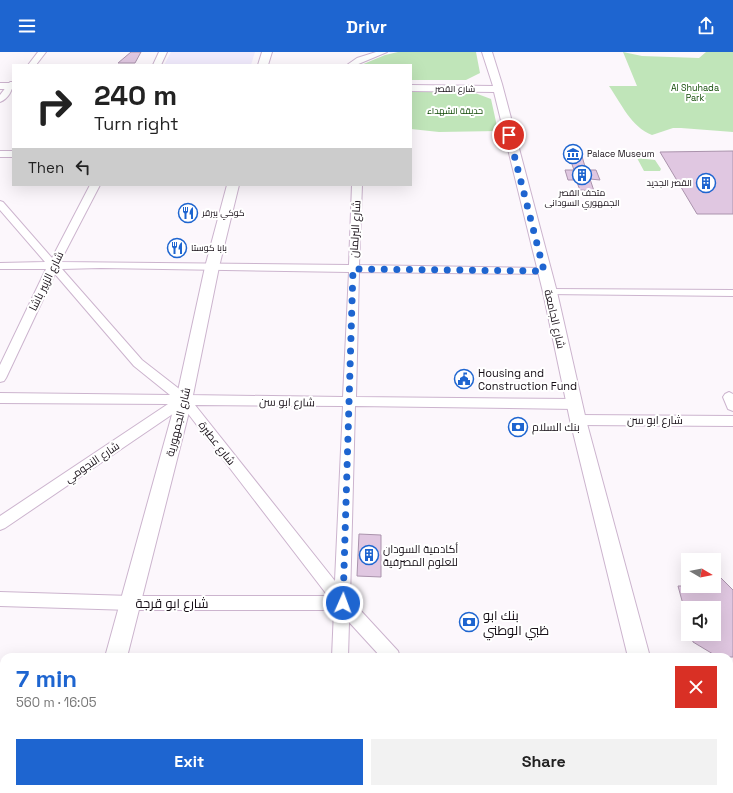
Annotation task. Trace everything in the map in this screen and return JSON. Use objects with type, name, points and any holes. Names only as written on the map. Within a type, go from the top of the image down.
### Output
[{"type":"main road","points":[[263,64],[266,52]]},
{"type":"main road","name":"شارع الجامعة","points":[[487,52],[498,87],[550,292],[574,404],[638,653]]},
{"type":"main road","points":[[0,81],[12,86]]},
{"type":"main road","name":"شارع القصر","points":[[412,84],[498,87]]},
{"type":"main road","points":[[0,86],[12,86]]},
{"type":"main road","name":"شارع القصر","points":[[412,88],[498,87]]},
{"type":"main road","name":"شارع الجمهورية","points":[[117,653],[184,400],[212,267],[233,186]]},
{"type":"street","points":[[33,64],[42,52]]},
{"type":"street","points":[[157,64],[163,52]]},
{"type":"street","points":[[352,64],[360,56],[383,52]]},
{"type":"street","points":[[2,103],[12,88]]},
{"type":"street","points":[[0,154],[12,154]]},
{"type":"street","name":"شارع الزبير باشا","points":[[0,378],[53,266],[94,186]]},
{"type":"street","name":"شارع البرلمان","points":[[340,653],[357,186]]},
{"type":"street","name":"شارع عطبرة","points":[[0,204],[138,363],[184,400],[343,603],[388,653]]},
{"type":"street","points":[[0,266],[101,265],[544,271]]},
{"type":"street","points":[[550,292],[733,293]]},
{"type":"street","name":"شارع ابو سن","points":[[0,398],[349,403],[574,404]]},
{"type":"street","name":"شارع النجومي","points":[[0,524],[184,400]]},
{"type":"street","name":"شارع ابو سن","points":[[578,420],[733,420]]},
{"type":"street","name":"شارع ابو قرجة","points":[[0,599],[131,603],[343,603]]},
{"type":"shaded area","points":[[171,52],[255,52],[251,64],[165,64]]},
{"type":"green space","name":"حديقة الشهداء","points":[[398,52],[476,52],[480,73],[466,80],[412,80],[412,64],[363,64],[385,55]]},
{"type":"green space","name":"Al Shuhada Park","points":[[623,52],[642,56],[699,58],[706,52],[733,52],[733,132],[673,128],[652,135],[638,126],[627,114],[609,86],[637,86]]},
{"type":"green space","name":"حديقة الشهداء","points":[[412,90],[467,90],[491,99],[498,131],[439,132],[412,129]]},
{"type":"green space","points":[[637,158],[655,160],[661,169],[660,171],[644,171]]},
{"type":"building","points":[[131,52],[141,52],[135,63],[118,63]]},
{"type":"building","name":"القصر الجديد","points":[[733,151],[733,214],[697,214],[660,152]]},
{"type":"building","name":"متحف القصر الجمهوري السودانى","points":[[568,153],[581,153],[586,170],[596,170],[600,180],[590,179],[594,191],[580,190],[576,180],[568,180],[565,170],[574,170]]},
{"type":"building","name":"أكادمية السودان للعلوم المصرفية","points":[[359,534],[381,535],[381,577],[357,576]]},
{"type":"building","points":[[721,578],[733,590],[733,653],[711,653],[693,642],[721,641],[721,601],[682,601],[678,586],[681,586],[681,593],[721,593]]},
{"type":"place","name":"Palace Museum","points":[[573,154]]},
{"type":"place","name":"متحف القصر الجمهوري السودانى","points":[[582,175]]},
{"type":"place","name":"القصر الجديد","points":[[706,183]]},
{"type":"place","name":"كوكي بيرقر","points":[[188,213]]},
{"type":"place","name":"بابا كوستا","points":[[177,248]]},
{"type":"place","name":"Housing and Construction Fund","points":[[464,379]]},
{"type":"place","name":"بنك السلام","points":[[518,427]]},
{"type":"place","name":"أكادمية السودان للعلوم المصرفية","points":[[369,555]]},
{"type":"place","name":"بنك ابو ظبي الوطني","points":[[469,622]]},
{"type":"route","points":[[343,603],[353,269],[544,271],[509,135]]}]
